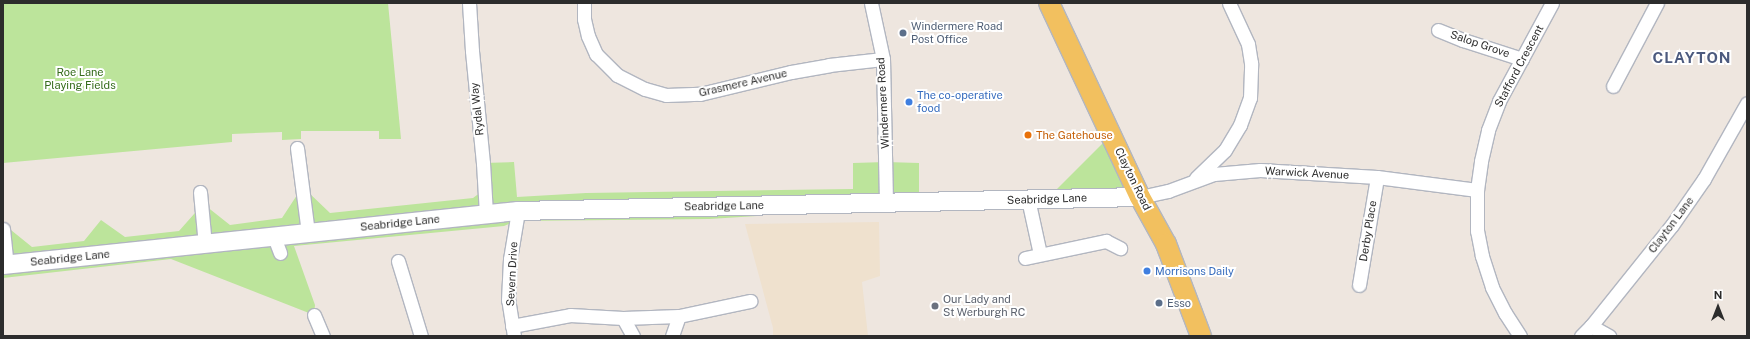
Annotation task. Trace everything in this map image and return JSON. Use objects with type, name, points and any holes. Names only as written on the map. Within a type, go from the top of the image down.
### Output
[{"type":"main road","name":"Clayton Road","points":[[1049,3],[1140,197],[1166,244],[1201,336]]},
{"type":"street","name":"Rydal Way","points":[[469,3],[486,214]]},
{"type":"street","name":"Grasmere Avenue","points":[[584,3],[584,19],[588,36],[596,54],[617,75],[645,89],[666,95],[700,94],[829,65],[883,59]]},
{"type":"street","name":"Windermere Road","points":[[871,3],[883,59],[886,204]]},
{"type":"street","points":[[1193,180],[1225,150],[1240,125],[1250,98],[1252,79],[1248,44],[1229,3]]},
{"type":"street","name":"Stafford Crescent","points":[[1520,336],[1505,313],[1492,287],[1482,256],[1477,231],[1477,190],[1480,161],[1488,130],[1499,101],[1552,3]]},
{"type":"street","points":[[1613,86],[1657,3]]},
{"type":"street","name":"Salop Grove","points":[[1438,30],[1463,40],[1522,59]]},
{"type":"street","name":"Clayton Lane","points":[[1580,336],[1591,326],[1672,225],[1704,179],[1747,103]]},
{"type":"street","points":[[297,148],[308,233]]},
{"type":"street","points":[[1225,150],[1235,172]]},
{"type":"street","name":"Warwick Avenue","points":[[1140,197],[1168,190],[1193,180],[1214,174],[1235,172],[1307,172],[1377,177],[1477,190]]},
{"type":"street","name":"Derby Place","points":[[1359,285],[1377,177]]},
{"type":"street","points":[[200,192],[205,245]]},
{"type":"street","name":"Seabridge Lane","points":[[3,229],[5,265],[205,245],[277,244],[308,233],[518,211],[886,204],[1140,197]]},
{"type":"street","points":[[1028,199],[1040,254]]},
{"type":"street","name":"Severn Drive","points":[[513,333],[508,300],[510,259],[518,211]]},
{"type":"street","points":[[1025,258],[1106,241],[1120,248]]},
{"type":"street","points":[[398,261],[421,336]]},
{"type":"street","points":[[513,333],[570,315],[623,318],[679,316],[750,301]]},
{"type":"street","points":[[314,315],[323,336]]},
{"type":"street","points":[[672,336],[679,316]]},
{"type":"street","points":[[623,318],[633,336]]},
{"type":"street","points":[[1591,326],[1609,336]]},
{"type":"shaded area","points":[[879,222],[880,276],[862,282],[868,336],[773,336],[773,328],[745,224]]},
{"type":"green space","name":"Roe Lane Playing Fields","points":[[3,3],[388,3],[401,139],[379,139],[379,131],[301,131],[301,139],[282,140],[282,132],[232,134],[232,142],[3,163]]},
{"type":"green space","points":[[1111,135],[1140,197],[1047,199]]},
{"type":"green space","points":[[514,162],[517,197],[586,193],[853,189],[853,163],[886,162],[919,163],[919,194],[754,206],[757,216],[709,219],[516,221],[504,226],[294,246],[315,305],[314,315],[171,259],[3,278],[3,227],[6,226],[32,247],[84,241],[101,220],[125,237],[179,231],[202,205],[206,206],[230,225],[282,218],[299,192],[307,191],[330,213],[473,198],[485,189],[483,163]]},
{"type":"place","name":"Windermere Road Post Office","points":[[903,33]]},
{"type":"place","name":"The co-operative food","points":[[909,102]]},
{"type":"place","name":"The Gatehouse","points":[[1028,135]]},
{"type":"place","name":"Morrisons Daily","points":[[1147,271]]},
{"type":"place","name":"Esso","points":[[1159,303]]},
{"type":"place","name":"Our Lady and St Werburgh RC","points":[[935,306]]},
{"type":"district","name":"CLAYTON","points":[[1692,58]]}]
